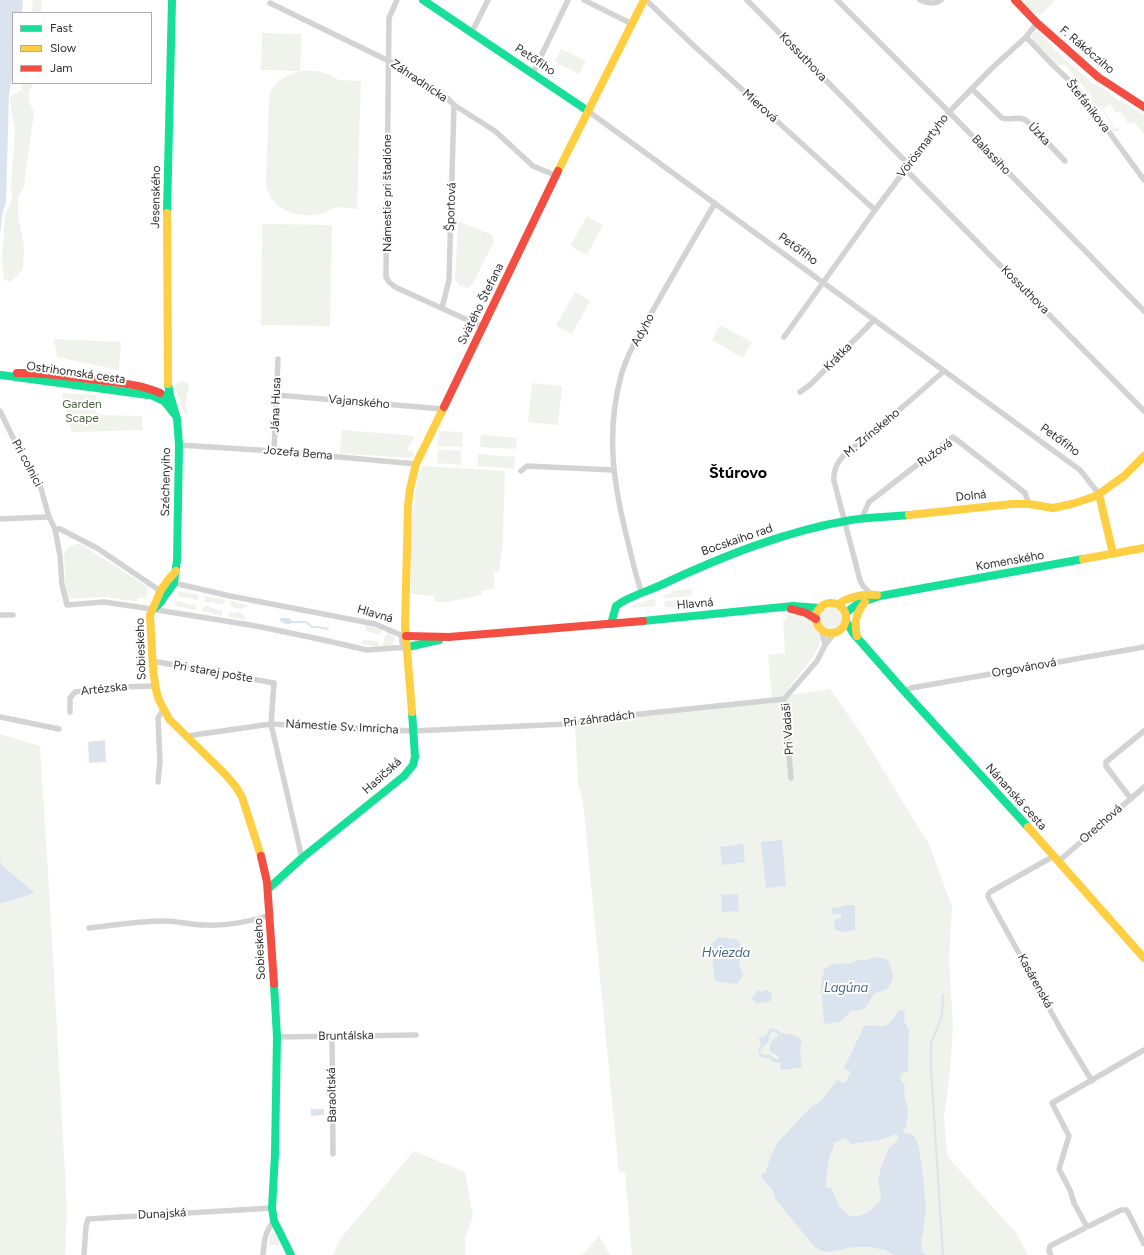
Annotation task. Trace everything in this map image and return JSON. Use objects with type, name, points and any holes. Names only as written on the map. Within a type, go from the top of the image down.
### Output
[{"type":"street","name":"Jesenského","points":[[166,395],[168,373],[167,228],[172,0]]},
{"type":"street","name":"Námestie pri štadióne","points":[[396,0],[389,18],[386,277],[395,287],[483,327]]},
{"type":"street","name":"Petőfiho","points":[[423,0],[588,111],[1080,470],[1099,494],[1112,554]]},
{"type":"street","points":[[472,32],[488,0]]},
{"type":"street","points":[[532,73],[568,0]]},
{"type":"street","points":[[584,0],[632,24]]},
{"type":"street","name":"Svätého Štefana","points":[[404,635],[408,505],[416,464],[588,111],[645,0]]},
{"type":"street","name":"Mierová","points":[[645,0],[693,46],[875,210]]},
{"type":"street","name":"Kossuthova","points":[[747,0],[907,168],[1144,411]]},
{"type":"street","name":"Balassiho","points":[[837,0],[1144,311]]},
{"type":"street","points":[[920,0],[928,3],[942,0]]},
{"type":"street","name":"F. Rákócziho","points":[[1018,1],[1037,24],[1098,78],[1144,107]]},
{"type":"street","name":"Záhradnícka","points":[[270,3],[388,60],[445,96],[454,105],[495,131],[533,166],[557,176]]},
{"type":"street","name":"Vörösmartyho","points":[[784,337],[875,210],[949,112],[1037,24]]},
{"type":"street","name":"Štefánikova","points":[[1026,36],[1076,87],[1144,180]]},
{"type":"street","name":"Úzka","points":[[972,89],[1002,118],[1019,118],[1027,122],[1065,161]]},
{"type":"street","name":"Športová","points":[[442,308],[449,280],[454,105]]},
{"type":"street","name":"Adyho","points":[[642,593],[619,508],[613,470],[612,443],[614,411],[622,375],[631,352],[647,321],[715,203]]},
{"type":"street","name":"Krátka","points":[[800,392],[811,384],[874,320]]},
{"type":"street","name":"Jána Husa","points":[[274,451],[278,359]]},
{"type":"street","name":"M. Zrínskeho","points":[[860,580],[834,481],[834,470],[837,462],[842,456],[890,418],[944,371]]},
{"type":"street","points":[[149,392],[161,384],[168,373]]},
{"type":"street","name":"Ostrihomská cesta","points":[[1,375],[149,392]]},
{"type":"street","points":[[149,392],[166,395]]},
{"type":"street","points":[[149,392],[164,401],[176,416]]},
{"type":"street","name":"Széchenyiho","points":[[166,395],[176,416],[179,445],[178,560],[176,571]]},
{"type":"street","name":"Vajanského","points":[[276,395],[442,409]]},
{"type":"street","name":"Pri colnici","points":[[0,411],[21,454],[40,485],[48,517],[55,529]]},
{"type":"street","name":"Ružová","points":[[861,520],[869,502],[953,437],[1025,493],[1029,504]]},
{"type":"street","name":"Jozefa Bema","points":[[179,445],[274,451],[416,464]]},
{"type":"street","name":"Dolná","points":[[844,521],[1012,504],[1029,504],[1053,508],[1072,504],[1099,494],[1124,476],[1144,456]]},
{"type":"street","points":[[521,470],[527,466],[613,470]]},
{"type":"street","points":[[0,519],[48,517]]},
{"type":"street","name":"Bocskaiho rad","points":[[642,593],[698,567],[742,550],[844,521]]},
{"type":"street","points":[[55,529],[60,529],[97,548],[159,590]]},
{"type":"street","name":"Hlavná","points":[[55,529],[60,556],[62,586],[67,605],[104,602],[145,608],[263,628],[367,650],[405,648],[449,637]]},
{"type":"street","name":"Komenského","points":[[868,598],[1144,548]]},
{"type":"street","name":"Sobieskeho","points":[[152,610],[160,603],[174,583],[176,571]]},
{"type":"street","name":"Sobieskeho","points":[[176,571],[172,574],[158,596],[150,614],[154,686],[163,710],[236,787],[242,797],[262,858],[268,889],[277,1037],[275,1154],[272,1208],[274,1221],[291,1255]]},
{"type":"street","points":[[860,580],[859,590],[853,596],[838,604],[828,603],[820,608],[816,614],[818,625],[822,630],[828,633],[836,632],[843,627],[846,617],[852,608],[868,598]]},
{"type":"street","points":[[860,580],[868,598]]},
{"type":"street","name":"Hlavná","points":[[174,583],[375,624],[404,635],[449,637],[803,606],[820,608]]},
{"type":"street","points":[[611,624],[616,606],[642,593]]},
{"type":"street","points":[[853,596],[868,598]]},
{"type":"street","points":[[857,638],[855,624],[856,617],[858,611],[868,598]]},
{"type":"street","points":[[838,604],[843,609],[847,625],[869,652]]},
{"type":"street","name":"Hlavná","points":[[782,608],[806,612],[816,619]]},
{"type":"street","points":[[0,615],[13,615]]},
{"type":"street","points":[[822,630],[825,645]]},
{"type":"street","points":[[836,632],[869,652]]},
{"type":"street","name":"Pri Vadaši","points":[[791,778],[784,699],[817,661],[825,645],[836,632]]},
{"type":"street","name":"Hasičská","points":[[268,889],[302,858],[408,772],[413,765],[415,757],[404,635]]},
{"type":"street","name":"Orgovánová","points":[[904,691],[914,687],[1144,647]]},
{"type":"street","name":"Nánanská cesta","points":[[869,652],[1056,858],[1144,958]]},
{"type":"street","name":"Pri starej pošte","points":[[152,661],[274,683],[271,724]]},
{"type":"street","name":"Artézska","points":[[70,712],[70,698],[75,692],[116,687],[154,686]]},
{"type":"street","name":"Pri záhradách","points":[[413,731],[567,724],[597,719],[784,699]]},
{"type":"street","points":[[158,782],[160,761],[158,718],[163,710]]},
{"type":"street","points":[[0,717],[59,729]]},
{"type":"street","name":"Námestie Sv. Imricha","points":[[187,736],[271,724],[413,731]]},
{"type":"street","name":"Námestie Sv. Imricha","points":[[271,724],[302,858]]},
{"type":"street","points":[[1131,799],[1106,766],[1106,762],[1144,731]]},
{"type":"street","name":"Orechová","points":[[1056,858],[1144,788]]},
{"type":"street","name":"Kasárenská","points":[[1056,858],[990,892],[988,897],[1060,1028],[1092,1081]]},
{"type":"street","points":[[89,928],[130,922],[153,921],[213,925],[248,922],[270,916]]},
{"type":"street","name":"Bruntálska","points":[[277,1037],[416,1035]]},
{"type":"street","name":"Baraoltská","points":[[332,1036],[333,1154]]},
{"type":"street","points":[[1086,1225],[1060,1172],[1060,1165],[1069,1136],[1052,1103],[1144,1050]]},
{"type":"street","name":"Dunajská","points":[[84,1255],[86,1226],[88,1219],[272,1208]]},
{"type":"street","points":[[1051,1255],[1049,1251],[1050,1246],[1085,1228],[1086,1225],[1089,1226],[1121,1210],[1126,1210],[1128,1212],[1144,1244]]},
{"type":"street","points":[[263,1255],[267,1230],[274,1221]]},
{"type":"green space","points":[[33,0],[42,0],[41,12],[31,12]]},
{"type":"green space","points":[[1025,0],[1054,0],[1054,2],[1039,16],[1026,5]]},
{"type":"green space","points":[[1040,31],[1047,41],[1060,54],[1095,85],[1104,89],[1112,96],[1144,115],[1144,134],[1134,122],[1128,123],[1120,111],[1116,113],[1110,104],[1103,109],[1116,129],[1120,127],[1119,131],[1115,132],[1111,130],[1114,128],[1100,107],[1096,109],[1091,102],[1092,96],[1065,65],[1058,65],[1033,41],[1033,33]]},
{"type":"green space","points":[[262,33],[302,34],[300,71],[261,70]]},
{"type":"green space","points":[[561,49],[586,61],[579,74],[555,62]]},
{"type":"green space","points":[[300,71],[317,71],[330,75],[339,80],[361,81],[357,209],[338,207],[323,213],[312,215],[294,214],[279,206],[268,192],[266,183],[269,97],[273,87],[280,80]]},
{"type":"green space","points":[[20,84],[32,84],[29,91],[29,98],[34,112],[24,186],[18,198],[18,215],[24,246],[23,269],[10,282],[4,280],[2,259],[5,215],[12,198],[11,187],[15,128],[10,96],[22,90]]},
{"type":"green space","points":[[587,216],[603,225],[587,255],[570,246]]},
{"type":"green space","points":[[458,222],[492,235],[494,241],[472,285],[468,288],[460,286],[455,279]]},
{"type":"green space","points":[[262,224],[332,225],[330,326],[261,325]]},
{"type":"green space","points":[[575,292],[590,301],[572,334],[556,326]]},
{"type":"green space","points":[[720,325],[752,342],[743,358],[712,340]]},
{"type":"green space","points":[[54,339],[121,342],[119,370],[57,357]]},
{"type":"green space","points":[[183,381],[189,384],[186,401],[188,413],[185,414],[175,389],[177,383]]},
{"type":"green space","points":[[532,383],[562,386],[558,425],[528,422]]},
{"type":"green space","name":"Garden Scape","points":[[62,393],[96,395],[96,413],[101,415],[142,416],[143,430],[72,432]]},
{"type":"green space","points":[[342,430],[415,436],[407,450],[414,453],[412,457],[405,458],[340,453]]},
{"type":"green space","points":[[439,431],[463,432],[462,447],[438,446]]},
{"type":"green space","points":[[481,435],[517,438],[516,448],[480,447]]},
{"type":"green space","points":[[438,449],[461,451],[461,465],[437,463]]},
{"type":"green space","points":[[478,454],[515,457],[514,469],[478,466]]},
{"type":"green space","points":[[422,466],[505,471],[503,539],[499,572],[493,572],[495,588],[481,591],[482,595],[448,602],[434,602],[435,596],[411,594],[411,530],[415,497]]},
{"type":"green space","points":[[80,544],[148,587],[146,598],[138,598],[137,602],[106,597],[68,599],[66,597],[64,553],[69,547]]},
{"type":"green space","points":[[691,589],[692,596],[664,598],[664,595],[671,594],[671,591]]},
{"type":"green space","points":[[178,591],[199,595],[198,600],[181,597],[178,595]]},
{"type":"green space","points":[[205,596],[225,600],[224,604],[220,605],[213,602],[207,603],[204,601]]},
{"type":"green space","points":[[655,599],[656,606],[631,608],[631,606],[637,605],[637,603],[643,603],[643,601]]},
{"type":"green space","points":[[686,599],[687,606],[665,608],[664,601]]},
{"type":"green space","points":[[181,601],[187,604],[197,605],[196,610],[175,606],[176,602]]},
{"type":"green space","points":[[231,601],[248,606],[242,609],[235,608],[230,606]]},
{"type":"green space","points":[[207,606],[223,611],[222,616],[202,611],[203,607]]},
{"type":"green space","points":[[831,607],[839,610],[842,618],[839,626],[831,629],[823,626],[820,618],[823,610]]},
{"type":"green space","points":[[229,611],[241,613],[246,619],[228,617]]},
{"type":"green space","points":[[786,614],[798,614],[811,620],[821,638],[819,646],[810,660],[783,696],[830,689],[858,729],[930,846],[952,907],[949,958],[953,1027],[950,1072],[944,1117],[947,1156],[1016,1233],[1028,1255],[632,1255],[625,1172],[619,1173],[583,802],[578,783],[575,726],[579,719],[772,698],[768,655],[785,653],[783,619],[787,619]]},
{"type":"green space","points":[[365,625],[382,630],[381,634],[366,631]]},
{"type":"green space","points":[[387,632],[395,637],[393,646],[383,646]]},
{"type":"green space","points":[[362,641],[376,641],[379,643],[379,647],[362,645]]},
{"type":"green space","points":[[0,734],[40,746],[67,1210],[65,1255],[0,1255],[0,904],[35,893],[1,864]]},
{"type":"green space","points":[[414,1151],[465,1172],[473,1216],[465,1239],[465,1255],[333,1255],[341,1238]]},
{"type":"green space","points":[[275,1233],[279,1243],[278,1245],[269,1245],[270,1234]]},
{"type":"green space","points":[[599,1236],[610,1255],[582,1255]]},
{"type":"water","points":[[0,0],[23,0],[22,12],[12,12],[12,80],[9,94],[6,202],[2,216],[0,236]]},
{"type":"water","points":[[289,618],[294,622],[286,624],[279,619]]},
{"type":"water","points":[[105,740],[106,762],[89,763],[88,742]]},
{"type":"water","points":[[782,840],[786,886],[766,888],[761,842]]},
{"type":"water","points":[[743,844],[745,862],[722,865],[720,847]]},
{"type":"water","points":[[0,855],[1,864],[35,893],[0,904]]},
{"type":"water","points":[[737,894],[739,911],[722,912],[721,895]]},
{"type":"water","points":[[845,905],[855,905],[855,930],[845,932],[835,930],[834,920],[841,918],[841,914],[832,914],[832,908]]},
{"type":"water","name":"Hviezda","points":[[718,937],[738,940],[742,947],[739,964],[743,975],[737,984],[715,981],[710,946]]},
{"type":"water","name":"Lagúna","points":[[878,957],[885,959],[891,964],[889,965],[893,976],[887,989],[874,994],[865,1008],[851,1011],[840,1022],[824,1024],[821,984],[824,973],[823,971],[833,964],[848,964],[859,960]]},
{"type":"water","points":[[756,990],[759,990],[760,993],[765,990],[769,991],[772,994],[771,1000],[756,1004],[752,999],[756,994]]},
{"type":"water","points":[[899,1010],[905,1012],[904,1021],[909,1030],[908,1071],[902,1073],[900,1077],[905,1087],[904,1094],[908,1111],[906,1127],[902,1130],[906,1134],[908,1133],[915,1137],[918,1144],[922,1166],[926,1209],[921,1240],[922,1252],[927,1255],[895,1255],[885,1250],[870,1247],[853,1247],[830,1252],[821,1251],[813,1245],[776,1200],[772,1189],[761,1175],[766,1172],[770,1158],[778,1142],[810,1108],[822,1100],[837,1080],[845,1083],[851,1072],[844,1068],[864,1026],[885,1026],[893,1020]],"holes":[[[896,1134],[899,1139],[888,1149],[880,1171],[878,1182],[881,1195],[880,1201],[867,1213],[858,1216],[849,1216],[839,1206],[832,1189],[826,1187],[829,1161],[834,1147],[833,1143],[846,1138],[851,1144],[880,1140]]]},
{"type":"water","points":[[772,1028],[778,1030],[780,1033],[793,1035],[801,1039],[802,1042],[800,1048],[802,1067],[781,1070],[780,1062],[776,1063],[769,1058],[760,1056],[758,1050],[761,1045],[760,1040],[758,1040],[761,1036],[766,1036]],"holes":[[[773,1031],[776,1032],[778,1036],[771,1042],[769,1049],[772,1053],[779,1056],[779,1059],[777,1060],[770,1055],[763,1055],[760,1052],[768,1042],[770,1034]]]},
{"type":"water","points":[[311,1109],[324,1109],[324,1115],[311,1116]]},
{"type":"waterway","points":[[294,622],[306,622],[312,627],[328,629]]},
{"type":"waterway","points":[[943,995],[942,1016],[931,1043],[931,1069],[943,1255]]},
{"type":"traffic: fast","points":[[167,213],[172,0]]},
{"type":"traffic: fast","points":[[423,0],[588,111]]},
{"type":"traffic: fast","points":[[1,375],[148,395],[170,395],[168,384]]},
{"type":"traffic: fast","points":[[155,608],[174,583],[177,560],[179,445],[177,419],[170,395]]},
{"type":"traffic: fast","points":[[153,396],[164,401],[176,416]]},
{"type":"traffic: fast","points":[[611,624],[616,606],[631,597],[754,546],[826,525],[858,519],[909,515]]},
{"type":"traffic: fast","points":[[846,613],[857,604],[880,596],[1083,559]]},
{"type":"traffic: fast","points":[[643,621],[793,606],[820,608]]},
{"type":"traffic: fast","points":[[846,621],[853,633],[904,691],[1028,827]]},
{"type":"traffic: fast","points":[[408,647],[439,640]]},
{"type":"traffic: fast","points":[[268,889],[302,858],[404,776],[413,765],[415,757],[412,712]]},
{"type":"traffic: fast","points":[[274,984],[277,1037],[275,1154],[272,1208],[274,1221],[291,1255]]},
{"type":"traffic: slow","points":[[558,171],[644,0]]},
{"type":"traffic: slow","points":[[167,213],[168,384]]},
{"type":"traffic: slow","points":[[412,712],[405,626],[408,505],[416,464],[444,407]]},
{"type":"traffic: slow","points":[[909,515],[1012,504],[1029,504],[1053,508],[1072,504],[1099,494],[1124,476],[1144,456]]},
{"type":"traffic: slow","points":[[1099,494],[1113,554]]},
{"type":"traffic: slow","points":[[1083,559],[1144,548]]},
{"type":"traffic: slow","points":[[176,571],[161,590],[150,615],[153,669],[156,690],[159,700],[169,719],[225,774],[236,787],[242,797],[261,856]]},
{"type":"traffic: slow","points":[[838,604],[857,596],[877,595]]},
{"type":"traffic: slow","points":[[857,636],[856,618],[865,602]]},
{"type":"traffic: slow","points":[[831,603],[842,607],[846,618],[842,629],[831,633],[820,629],[816,618],[820,607],[831,603]]},
{"type":"traffic: slow","points":[[1028,827],[1144,958]]},
{"type":"traffic: jam","points":[[1015,0],[1037,23],[1098,77],[1144,107]]},
{"type":"traffic: jam","points":[[444,407],[558,171]]},
{"type":"traffic: jam","points":[[17,373],[47,374],[121,383],[160,393]]},
{"type":"traffic: jam","points":[[791,609],[806,613],[816,619]]},
{"type":"traffic: jam","points":[[406,636],[449,637],[643,621]]},
{"type":"traffic: jam","points":[[261,856],[267,882],[274,984]]},
{"type":"district","name":"Štúrovo","points":[[738,473]]}]
